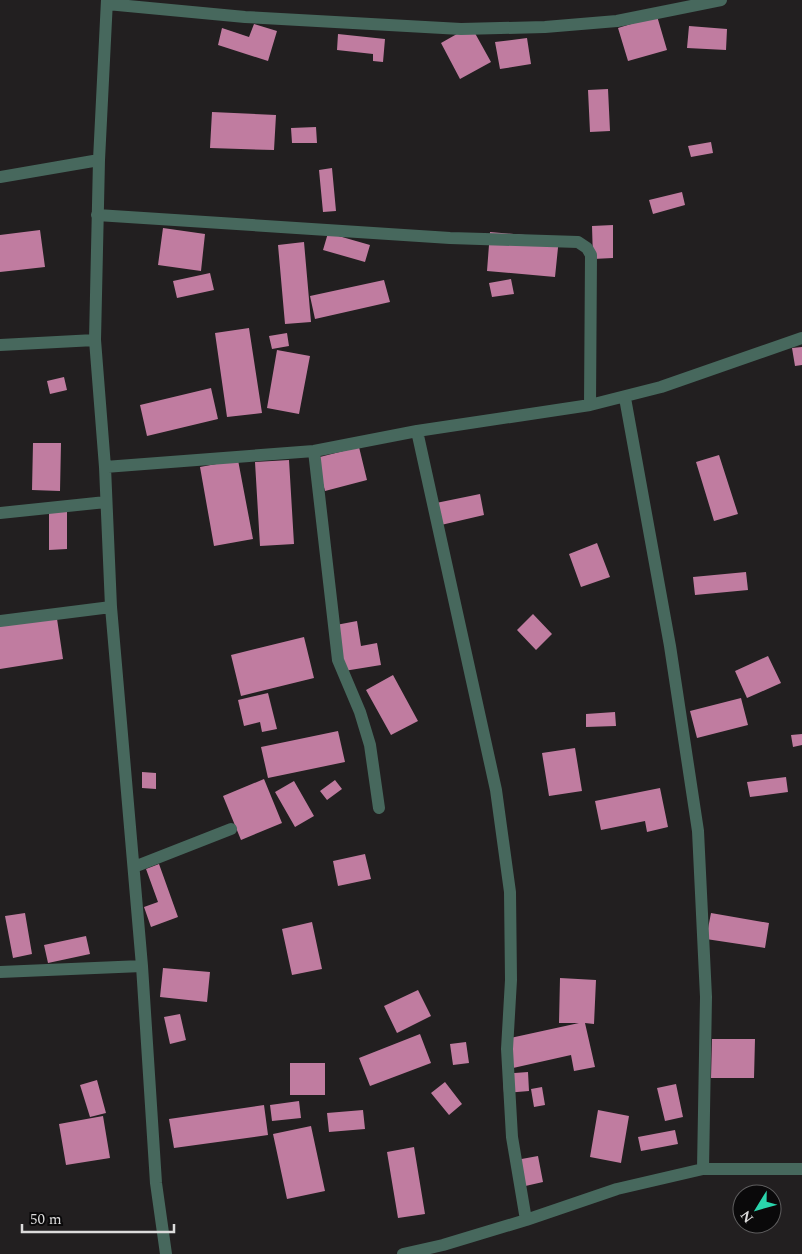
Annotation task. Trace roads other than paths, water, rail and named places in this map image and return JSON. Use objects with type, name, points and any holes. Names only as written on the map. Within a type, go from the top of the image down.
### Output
[{"type":"street","points":[[166,1254],[156,1183],[142,966],[111,607],[105,466],[95,340],[97,215],[107,2],[245,17],[461,28],[545,27],[617,21],[721,0]]},
{"type":"street","points":[[0,177],[99,160]]},
{"type":"street","points":[[97,215],[450,238],[578,242],[587,248],[591,255],[590,405]]},
{"type":"street","points":[[105,466],[314,451],[416,430],[590,405],[625,398],[802,338]]},
{"type":"street","points":[[0,345],[95,340]]},
{"type":"street","points":[[625,398],[670,646],[698,831],[706,997],[704,1169]]},
{"type":"street","points":[[416,430],[496,790],[510,892],[511,980],[507,1049],[512,1137],[526,1220]]},
{"type":"street","points":[[314,451],[338,660],[360,712],[370,745],[379,808]]},
{"type":"street","points":[[0,512],[106,502]]},
{"type":"street","points":[[0,621],[111,607]]},
{"type":"street","points":[[134,867],[232,828]]},
{"type":"street","points":[[0,972],[142,966]]},
{"type":"street","points":[[403,1254],[443,1245],[526,1220],[617,1189],[704,1169],[802,1169]]}]
